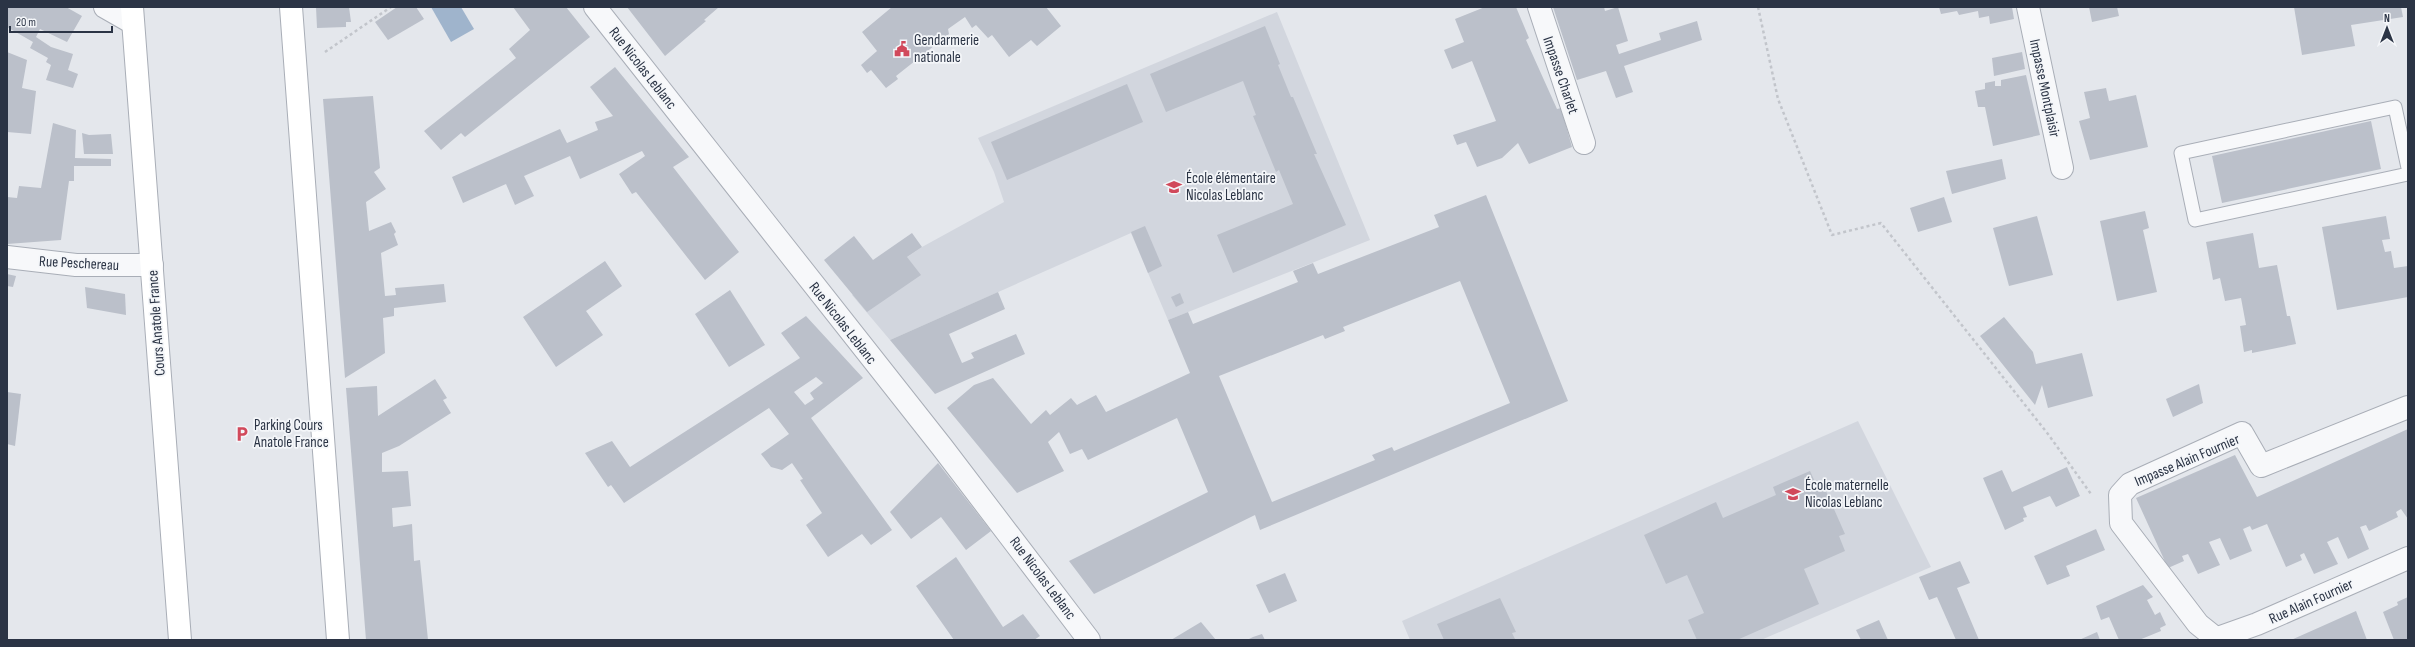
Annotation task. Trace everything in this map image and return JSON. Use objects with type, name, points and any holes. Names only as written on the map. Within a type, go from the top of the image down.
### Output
[{"type":"main road","points":[[291,7],[338,640]]},
{"type":"main road","name":"Cours Anatole France","points":[[132,15],[180,640]]},
{"type":"street","points":[[105,7],[132,15]]},
{"type":"street","name":"Rue Nicolas Leblanc","points":[[595,7],[942,447],[1089,640]]},
{"type":"street","name":"Impasse Charlet","points":[[1539,7],[1584,143]]},
{"type":"street","name":"Impasse Montplaisir","points":[[2028,7],[2062,168]]},
{"type":"street","name":"Rue Peschereau","points":[[7,257],[76,265],[152,265]]},
{"type":"street","name":"Impasse Alain Fournier","points":[[2215,640],[2198,624],[2121,523],[2120,495],[2130,484],[2242,433],[2261,466],[2408,407]]},
{"type":"street","name":"Rue Alain Fournier","points":[[2215,640],[2257,624],[2408,558]]},
{"type":"lane","points":[[2408,168],[2394,106],[2181,153],[2195,220],[2408,174]]},
{"type":"path","points":[[296,61],[320,56],[391,7]]},
{"type":"path","points":[[1758,7],[1778,99],[1832,235],[1882,223],[2048,434],[2094,498]]},
{"type":"shaded area","name":"École élémentaire Nicolas Leblanc","points":[[1277,12],[1370,240],[1168,320],[1131,233],[890,340],[852,295],[922,247],[1004,202],[994,172],[978,138]]},
{"type":"shaded area","name":"École maternelle Nicolas Leblanc","points":[[1858,421],[1931,567],[1761,640],[1410,640],[1402,621]]},
{"type":"water","points":[[431,7],[461,7],[474,29],[451,42]]},
{"type":"building","points":[[7,7],[66,7],[82,16],[67,42],[40,29],[36,37],[51,47],[73,54],[68,70],[78,74],[73,88],[46,80],[51,65],[46,62],[48,58],[30,48],[33,42],[7,27]]},
{"type":"building","points":[[316,7],[349,7],[351,22],[346,22],[346,27],[317,28]]},
{"type":"building","points":[[397,7],[416,7],[424,19],[388,40],[375,22]]},
{"type":"building","points":[[513,7],[566,7],[590,37],[465,137],[461,133],[441,150],[424,131],[516,58],[509,49],[530,30]]},
{"type":"building","points":[[627,7],[719,7],[704,20],[706,21],[665,56]]},
{"type":"building","name":"Gendarmerie nationale","points":[[892,7],[1046,7],[1061,26],[1037,46],[1031,40],[1009,57],[992,35],[988,38],[976,25],[972,28],[965,17],[948,29],[949,34],[896,76],[898,79],[886,88],[871,70],[867,73],[861,65],[877,51],[862,32]]},
{"type":"building","points":[[1485,7],[1516,7],[1529,38],[1526,40],[1557,109],[1561,108],[1572,147],[1529,164],[1518,143],[1502,158],[1477,167],[1466,142],[1457,145],[1453,135],[1496,121],[1472,61],[1452,69],[1444,50],[1464,42],[1455,19]]},
{"type":"building","points":[[1553,7],[1604,7],[1605,11],[1618,7],[1628,41],[1616,45],[1619,54],[1661,40],[1659,33],[1697,21],[1702,40],[1624,66],[1633,92],[1616,98],[1606,71],[1577,80]]},
{"type":"building","points":[[1939,7],[2012,7],[2014,19],[1990,24],[1989,16],[1979,18],[1978,11],[1959,15],[1957,11],[1941,14]]},
{"type":"building","points":[[2089,7],[2117,7],[2119,16],[2092,22]]},
{"type":"building","points":[[2294,7],[2401,7],[2403,17],[2351,25],[2355,46],[2302,55]]},
{"type":"building","points":[[1265,26],[1280,64],[1278,65],[1291,97],[1293,97],[1317,154],[1314,154],[1346,225],[1233,273],[1217,235],[1293,204],[1279,170],[1276,172],[1253,116],[1256,115],[1243,81],[1166,112],[1150,74]]},
{"type":"building","points":[[7,52],[27,60],[22,88],[36,91],[31,134],[7,132]]},
{"type":"building","points":[[2022,52],[2025,69],[1994,76],[1992,58]]},
{"type":"building","points":[[615,67],[689,157],[673,167],[739,252],[705,280],[636,192],[632,194],[619,174],[645,156],[642,151],[580,179],[570,156],[524,176],[534,196],[515,205],[506,184],[463,203],[452,177],[560,129],[567,143],[598,130],[595,122],[613,116],[590,87]]},
{"type":"building","points":[[2026,75],[2040,135],[1993,146],[1985,107],[1978,107],[1975,91],[1985,89],[1985,83],[1995,81],[1995,86],[2001,86],[2001,80]]},
{"type":"building","points":[[1127,84],[1143,122],[1007,180],[991,142]]},
{"type":"building","points":[[2106,88],[2109,101],[2136,95],[2148,147],[2090,160],[2079,121],[2090,118],[2084,92]]},
{"type":"building","points":[[373,96],[380,168],[374,172],[386,189],[366,202],[369,231],[391,222],[396,232],[394,234],[398,245],[381,253],[385,296],[396,295],[395,288],[444,284],[446,302],[394,308],[394,316],[383,318],[385,353],[345,378],[323,99]]},
{"type":"building","points":[[2371,121],[2381,169],[2222,203],[2212,156]]},
{"type":"building","points":[[53,123],[76,130],[75,158],[111,159],[111,166],[74,166],[74,181],[69,181],[61,240],[7,244],[7,197],[17,198],[19,186],[41,188]]},
{"type":"building","points":[[82,133],[89,135],[111,134],[113,154],[84,154]]},
{"type":"building","points":[[2002,159],[2006,179],[1952,194],[1946,171]]},
{"type":"building","points":[[1486,195],[1568,401],[1260,530],[1255,515],[1094,594],[1069,561],[1208,492],[1177,418],[1088,460],[1082,449],[1070,454],[1059,432],[1048,442],[1064,471],[1017,493],[947,408],[974,385],[993,378],[1031,424],[1046,410],[1050,415],[1071,398],[1077,405],[1096,395],[1106,412],[1190,373],[1168,320],[1188,312],[1193,324],[1298,282],[1293,271],[1313,263],[1318,274],[1439,227],[1434,215]],"holes":[[[1460,281],[1510,403],[1394,451],[1392,447],[1372,455],[1375,460],[1272,502],[1219,376],[1323,335],[1325,339],[1345,331],[1343,327]]]},
{"type":"building","points":[[1944,197],[1952,222],[1918,232],[1910,208]]},
{"type":"building","points":[[2145,211],[2149,228],[2143,230],[2157,292],[2117,301],[2100,221]]},
{"type":"building","points":[[2037,216],[2053,275],[2009,286],[1993,228]]},
{"type":"building","points":[[2386,216],[2390,239],[2382,240],[2385,252],[2391,251],[2394,268],[2408,266],[2408,297],[2337,310],[2322,227]]},
{"type":"building","points":[[1145,226],[1162,266],[1148,273],[1131,232]]},
{"type":"building","points":[[912,233],[922,247],[907,257],[921,275],[867,312],[824,260],[854,236],[873,260]]},
{"type":"building","points":[[2253,233],[2259,268],[2277,265],[2287,316],[2290,316],[2296,344],[2252,353],[2252,350],[2244,352],[2240,326],[2246,325],[2241,298],[2225,301],[2220,278],[2213,280],[2206,242]]},
{"type":"building","points":[[605,261],[622,286],[586,311],[603,335],[556,367],[523,317]]},
{"type":"building","points":[[7,274],[16,276],[13,287],[7,286]]},
{"type":"building","points":[[85,287],[125,294],[126,315],[87,308]]},
{"type":"building","points":[[730,290],[765,345],[729,367],[695,314]]},
{"type":"building","points":[[998,292],[1005,309],[949,334],[962,363],[974,358],[971,353],[1016,334],[1025,354],[935,394],[890,340]]},
{"type":"building","points":[[1180,293],[1184,303],[1176,307],[1171,297]]},
{"type":"building","points":[[806,316],[863,378],[811,418],[892,530],[871,545],[862,534],[828,557],[806,525],[822,513],[800,480],[803,479],[792,463],[782,470],[771,467],[761,454],[789,434],[769,408],[624,503],[611,485],[608,487],[585,453],[612,441],[630,467],[800,358],[781,333]],"holes":[[[816,377],[823,383],[810,393],[814,399],[805,405],[794,392]]]},
{"type":"building","points":[[2004,317],[2033,352],[2036,364],[2082,353],[2093,396],[2048,408],[2042,385],[2035,405],[1980,336]]},
{"type":"building","points":[[435,379],[447,398],[443,400],[451,413],[399,446],[382,453],[382,472],[408,471],[411,506],[392,508],[393,527],[412,524],[414,561],[420,560],[428,640],[366,640],[346,388],[377,386],[378,416]]},
{"type":"building","points":[[2199,384],[2203,403],[2173,417],[2166,399]]},
{"type":"building","points":[[7,392],[21,394],[15,446],[7,444]]},
{"type":"building","points":[[2408,429],[2408,519],[2401,509],[2396,512],[2398,517],[2369,531],[2366,525],[2360,527],[2369,549],[2348,559],[2338,537],[2327,542],[2338,564],[2314,574],[2304,553],[2300,555],[2302,560],[2286,567],[2267,524],[2252,530],[2250,526],[2243,529],[2252,551],[2230,560],[2220,538],[2209,542],[2220,565],[2198,574],[2188,554],[2182,556],[2184,561],[2168,568],[2136,498],[2235,455],[2257,497]]},
{"type":"building","points":[[938,463],[991,531],[966,550],[941,517],[911,539],[890,512]]},
{"type":"building","points":[[2067,467],[2080,496],[2056,507],[2050,496],[2023,507],[2027,517],[2023,518],[2024,521],[2005,530],[1983,478],[2002,470],[2012,492]]},
{"type":"building","points":[[1810,471],[1816,484],[1822,482],[1845,534],[1839,536],[1845,551],[1804,569],[1819,604],[1737,640],[1697,640],[1688,620],[1704,613],[1687,575],[1666,584],[1644,535],[1716,502],[1723,518],[1776,495],[1773,487]]},
{"type":"building","points":[[2096,529],[2105,550],[2066,566],[2070,576],[2047,585],[2034,556]]},
{"type":"building","points":[[956,557],[1003,627],[1023,614],[1040,636],[1034,640],[954,640],[916,586]]},
{"type":"building","points":[[1960,561],[1970,583],[1957,588],[1979,640],[1956,640],[1937,597],[1929,600],[1919,577]]},
{"type":"building","points":[[1285,573],[1297,601],[1269,613],[1256,585]]},
{"type":"building","points":[[2143,585],[2153,597],[2147,600],[2155,615],[2160,612],[2166,625],[2160,628],[2161,631],[2139,640],[2119,640],[2109,617],[2101,620],[2096,606]]},
{"type":"building","points":[[2408,597],[2408,640],[2394,640],[2383,612],[2398,605],[2397,602]]},
{"type":"building","points":[[1500,598],[1516,632],[1512,633],[1515,639],[1444,640],[1437,624]]},
{"type":"building","points":[[2356,611],[2367,640],[2291,640],[2318,628]]},
{"type":"building","points":[[1879,620],[1888,640],[1861,640],[1856,630]]},
{"type":"building","points":[[1201,622],[1216,640],[1171,640]]},
{"type":"building","points":[[2097,632],[2100,640],[2079,640]]},
{"type":"building","points":[[1262,634],[1265,640],[1247,640],[1253,637]]},
{"type":"place","name":"Gendarmerie nationale","points":[[902,49]]},
{"type":"place","name":"École élémentaire Nicolas Leblanc","points":[[1174,187]]},
{"type":"place","name":"Parking Cours Anatole France","points":[[242,434]]},
{"type":"place","name":"École maternelle Nicolas Leblanc","points":[[1793,494]]}]
